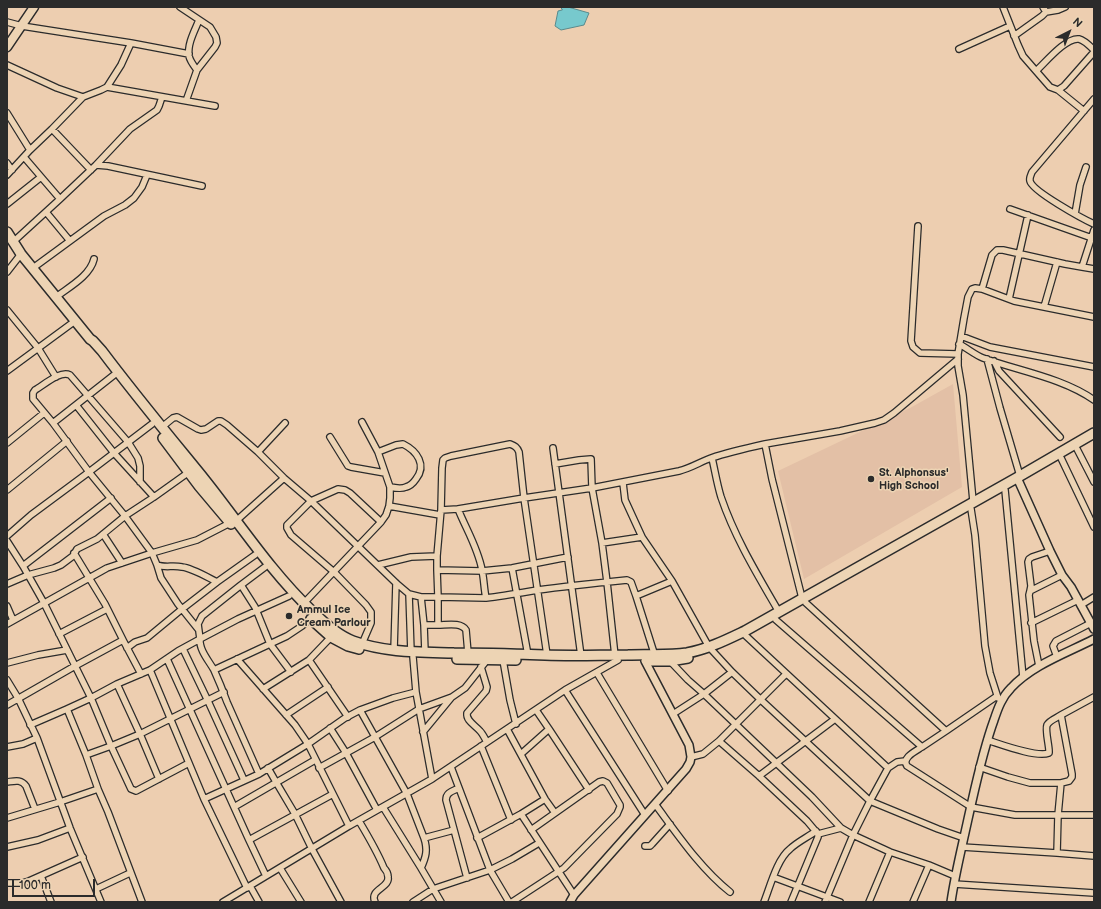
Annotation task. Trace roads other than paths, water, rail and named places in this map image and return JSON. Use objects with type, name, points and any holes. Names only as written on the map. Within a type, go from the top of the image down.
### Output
[{"type":"highway","points":[[7,232],[21,254],[90,340],[93,341],[102,351],[162,427],[233,522],[255,555],[289,596],[330,637],[348,646],[360,649],[393,655],[412,655],[484,663],[503,660],[617,658],[628,655],[655,656],[728,646],[804,600],[972,505],[1094,440]]},
{"type":"highway","points":[[90,340],[90,343],[114,376],[189,472],[269,564],[321,620],[335,631],[351,640],[362,644],[412,655],[425,652],[581,656],[644,661],[670,661],[693,657],[777,616]]},
{"type":"highway","points":[[972,505],[1006,490],[1020,479],[1094,433]]},
{"type":"main road","points":[[7,47],[22,26],[32,8]]},
{"type":"street","points":[[180,7],[210,28],[216,37],[217,43],[197,70],[186,101]]},
{"type":"street","points":[[1003,7],[1023,56],[1050,87],[1058,90],[1084,111]]},
{"type":"street","points":[[1014,36],[1045,14],[1044,9],[1058,10],[1065,7]]},
{"type":"street","points":[[197,70],[191,61],[189,54],[191,42],[199,20]]},
{"type":"street","points":[[7,22],[22,26],[131,43],[189,54]]},
{"type":"street","points":[[959,49],[1010,26]]},
{"type":"street","points":[[1036,71],[1054,53],[1069,41],[1080,39],[1094,51],[1064,86],[1058,90]]},
{"type":"street","points":[[7,175],[83,97],[107,87],[121,65],[131,43]]},
{"type":"street","points":[[7,65],[57,88],[83,97]]},
{"type":"street","points":[[107,87],[215,106]]},
{"type":"street","points":[[13,242],[91,170],[130,129],[157,110],[162,97]]},
{"type":"street","points":[[1094,99],[1032,172],[1030,178],[1030,182],[1034,186],[1057,203],[1094,224]]},
{"type":"street","points":[[7,113],[30,150]]},
{"type":"street","points":[[52,129],[91,170]]},
{"type":"street","points":[[24,157],[60,199]]},
{"type":"street","points":[[7,163],[12,170]]},
{"type":"street","points":[[96,165],[108,166],[202,186]]},
{"type":"street","points":[[1075,214],[1080,185],[1086,167]]},
{"type":"street","points":[[33,268],[104,216],[125,205],[134,198],[142,187],[147,175]]},
{"type":"street","points":[[7,204],[41,177]]},
{"type":"street","points":[[1010,208],[1092,238]]},
{"type":"street","points":[[46,212],[70,241]]},
{"type":"street","points":[[1009,299],[1028,215]]},
{"type":"street","points":[[918,226],[911,341],[913,347],[920,353],[958,356]]},
{"type":"street","points":[[1082,267],[1094,230]]},
{"type":"street","points":[[982,289],[992,255],[997,250],[1094,269]]},
{"type":"street","points":[[7,272],[21,254]]},
{"type":"street","points":[[56,297],[86,274],[93,265],[94,259]]},
{"type":"street","points":[[1044,307],[1057,262]]},
{"type":"street","points":[[951,902],[955,876],[979,766],[999,699],[990,673],[985,646],[963,395],[958,366],[959,344],[970,293],[975,288],[982,289],[1009,299],[1094,317]]},
{"type":"street","points":[[7,310],[38,348],[56,377]]},
{"type":"street","points":[[7,371],[75,321]]},
{"type":"street","points":[[961,336],[990,347],[1094,367]]},
{"type":"street","points":[[959,344],[982,358],[1051,380],[1085,394],[1094,400]]},
{"type":"street","points":[[389,506],[441,513],[559,492],[623,483],[692,468],[712,458],[740,449],[840,431],[875,423],[884,420],[894,413],[958,356]]},
{"type":"street","points":[[987,359],[1020,479],[1050,551],[1062,575],[1071,587],[1092,626],[1056,641],[1053,646],[1057,657]]},
{"type":"street","points":[[994,361],[999,371],[1060,437]]},
{"type":"street","points":[[140,482],[140,466],[138,458],[128,442],[70,375],[63,373],[35,390],[33,393],[33,398],[152,553],[161,578],[199,631]]},
{"type":"street","points":[[53,423],[114,376]]},
{"type":"street","points":[[76,404],[114,453],[154,497]]},
{"type":"street","points":[[7,443],[44,413]]},
{"type":"street","points":[[162,427],[174,418],[178,417],[202,430],[218,421],[221,421],[258,452],[409,594],[421,597],[486,598],[537,590],[627,580],[630,581],[655,656]]},
{"type":"street","points":[[304,603],[381,522],[386,515],[389,506],[390,487],[378,452],[362,422]]},
{"type":"street","points":[[258,452],[285,423]]},
{"type":"street","points":[[7,536],[31,515],[152,424]]},
{"type":"street","points":[[330,437],[348,466],[351,468],[385,472]]},
{"type":"street","points":[[7,490],[67,441]]},
{"type":"street","points":[[378,452],[403,444],[421,461],[422,466],[420,474],[412,484],[407,487],[390,487]]},
{"type":"street","points":[[438,625],[437,556],[441,513],[443,460],[445,458],[510,444],[515,446],[519,452],[524,498],[547,655]]},
{"type":"street","points":[[765,444],[772,479],[804,600],[946,731]]},
{"type":"street","points":[[553,448],[581,656]]},
{"type":"street","points":[[1077,449],[1094,482]]},
{"type":"street","points":[[712,458],[728,514],[743,548],[777,616],[922,747]]},
{"type":"street","points":[[1061,458],[1094,527]]},
{"type":"street","points":[[223,902],[349,826],[432,779],[566,690],[597,673],[617,658],[602,543],[592,488],[591,459],[555,464]]},
{"type":"street","points":[[7,584],[28,575],[61,565],[78,549],[103,534],[125,516],[189,472]]},
{"type":"street","points":[[7,624],[107,568],[197,540],[233,522],[284,478]]},
{"type":"street","points":[[623,483],[626,500],[642,537],[672,582],[711,649],[732,672],[760,700],[870,801],[964,838]]},
{"type":"street","points":[[362,644],[371,623],[371,612],[334,572],[291,535],[287,525],[311,501],[338,489],[345,490],[350,493],[381,522]]},
{"type":"street","points":[[1006,490],[1023,677]]},
{"type":"street","points":[[23,566],[111,498]]},
{"type":"street","points":[[458,509],[476,550],[482,571],[486,598]]},
{"type":"street","points":[[103,534],[122,563]]},
{"type":"street","points":[[602,543],[642,537]]},
{"type":"street","points":[[7,541],[44,603],[91,698],[131,789],[133,791],[138,791],[189,763]]},
{"type":"street","points":[[1039,666],[1028,597],[1031,586],[1028,562],[1029,558],[1032,556],[1050,551]]},
{"type":"street","points":[[74,553],[90,577],[105,604],[141,674]]},
{"type":"street","points":[[127,648],[135,642],[147,638],[217,582],[255,555]]},
{"type":"street","points":[[378,565],[412,557],[437,556]]},
{"type":"street","points":[[437,570],[482,571],[512,568],[568,557]]},
{"type":"street","points":[[157,565],[180,566],[217,582]]},
{"type":"street","points":[[259,774],[224,692],[201,646],[198,624],[202,616],[265,567]]},
{"type":"street","points":[[512,568],[528,655]]},
{"type":"street","points":[[1030,592],[1062,575]]},
{"type":"street","points":[[636,596],[672,582]]},
{"type":"street","points":[[394,650],[396,583]]},
{"type":"street","points":[[241,585],[256,611],[270,644],[291,672]]},
{"type":"street","points":[[409,594],[412,655],[416,692],[432,779]]},
{"type":"street","points":[[30,725],[150,670],[200,639],[238,619],[289,596]]},
{"type":"street","points":[[421,597],[425,652]]},
{"type":"street","points":[[1031,623],[1094,597]]},
{"type":"street","points":[[7,606],[13,620]]},
{"type":"street","points":[[59,634],[107,609]]},
{"type":"street","points":[[214,670],[287,636],[311,618]]},
{"type":"street","points":[[424,625],[461,625],[466,630],[468,653]]},
{"type":"street","points":[[746,636],[888,768]]},
{"type":"street","points":[[263,689],[309,660],[330,637]]},
{"type":"street","points":[[826,900],[853,836],[888,768],[897,762],[905,761],[922,747],[946,731],[999,699],[1023,677],[1039,666],[1094,639]]},
{"type":"street","points":[[7,705],[74,666],[123,640]]},
{"type":"street","points":[[183,649],[244,780]]},
{"type":"street","points":[[7,663],[38,655],[67,650]]},
{"type":"street","points":[[166,659],[266,876]]},
{"type":"street","points":[[237,659],[295,725],[308,744],[349,826]]},
{"type":"street","points":[[309,660],[348,717]]},
{"type":"street","points":[[503,660],[516,724]]},
{"type":"street","points":[[570,902],[574,895],[668,791],[690,762],[691,757],[689,745],[644,661]]},
{"type":"street","points":[[670,661],[688,680],[812,797],[841,828],[853,836],[890,852],[929,865],[955,876]]},
{"type":"street","points":[[319,768],[375,737],[419,709],[452,697],[465,688],[484,663]]},
{"type":"street","points":[[484,663],[487,687],[486,692],[467,713],[467,716],[487,742]]},
{"type":"street","points":[[150,670],[204,799],[248,887],[259,902]]},
{"type":"street","points":[[673,714],[704,694],[732,672]]},
{"type":"street","points":[[597,673],[668,791]]},
{"type":"street","points":[[691,757],[703,754],[719,741],[786,674]]},
{"type":"street","points":[[7,680],[18,698],[37,738],[70,828],[101,902]]},
{"type":"street","points":[[117,684],[159,779]]},
{"type":"street","points":[[286,715],[328,687]]},
{"type":"street","points":[[566,690],[645,815]]},
{"type":"street","points":[[86,755],[140,734],[224,692]]},
{"type":"street","points":[[204,799],[259,774],[360,710],[393,698],[416,692]]},
{"type":"street","points":[[423,732],[452,697]]},
{"type":"street","points":[[987,740],[1025,752],[1037,754],[1049,753],[1050,751],[1046,729],[1047,725],[1094,697]]},
{"type":"street","points":[[67,709],[142,902]]},
{"type":"street","points":[[360,710],[407,794],[424,838],[427,852],[421,868]]},
{"type":"street","points":[[536,710],[588,790]]},
{"type":"street","points":[[979,766],[1008,777],[1030,783],[1069,781],[1072,777],[1061,716]]},
{"type":"street","points":[[759,776],[835,719]]},
{"type":"street","points":[[330,728],[346,753],[377,810]]},
{"type":"street","points":[[508,729],[545,799],[555,813]]},
{"type":"street","points":[[521,754],[549,729]]},
{"type":"street","points":[[7,747],[23,744],[37,738]]},
{"type":"street","points":[[719,741],[759,776],[817,833],[818,837],[791,902]]},
{"type":"street","points":[[481,746],[510,820]]},
{"type":"street","points":[[234,807],[315,760]]},
{"type":"street","points":[[905,761],[907,766],[971,807],[1015,815],[1094,815]]},
{"type":"street","points":[[451,767],[490,870],[511,902],[558,872],[617,814],[620,805],[605,782],[599,782],[531,830]]},
{"type":"street","points":[[268,768],[296,814],[312,849],[341,902]]},
{"type":"street","points":[[7,782],[19,781],[24,783],[36,809]]},
{"type":"street","points":[[1057,853],[1061,782]]},
{"type":"street","points":[[459,788],[449,793],[446,796],[446,800],[467,878]]},
{"type":"street","points":[[7,818],[98,789]]},
{"type":"street","points":[[249,840],[333,794]]},
{"type":"street","points":[[477,838],[545,799]]},
{"type":"street","points":[[655,804],[691,853],[717,882],[730,892]]},
{"type":"street","points":[[383,807],[441,902]]},
{"type":"street","points":[[521,814],[574,895]]},
{"type":"street","points":[[358,821],[380,857],[388,877],[384,885],[374,894],[373,897],[375,902]]},
{"type":"street","points":[[645,846],[650,846],[670,824]]},
{"type":"street","points":[[7,847],[38,840],[70,828]]},
{"type":"street","points":[[764,902],[781,860],[789,849],[817,833],[841,828]]},
{"type":"street","points":[[424,838],[454,830]]},
{"type":"street","points":[[413,902],[433,889],[490,870],[539,843]]},
{"type":"street","points":[[962,847],[1094,856]]},
{"type":"street","points":[[870,902],[890,852]]},
{"type":"street","points":[[7,883],[22,883],[83,857]]},
{"type":"street","points":[[913,902],[929,865]]},
{"type":"street","points":[[280,868],[301,902]]},
{"type":"street","points":[[96,889],[130,873]]},
{"type":"street","points":[[41,876],[51,902]]},
{"type":"street","points":[[773,877],[797,886],[826,900],[840,902]]},
{"type":"street","points":[[954,884],[1094,894]]},
{"type":"water","points":[[561,7],[568,7],[589,13],[584,25],[561,30],[555,26],[558,11],[562,10]]},
{"type":"place","name":"St. Alphonsus' High School","points":[[871,479]]},
{"type":"place","name":"Ammul Ice Cream Parlour","points":[[289,616]]}]
